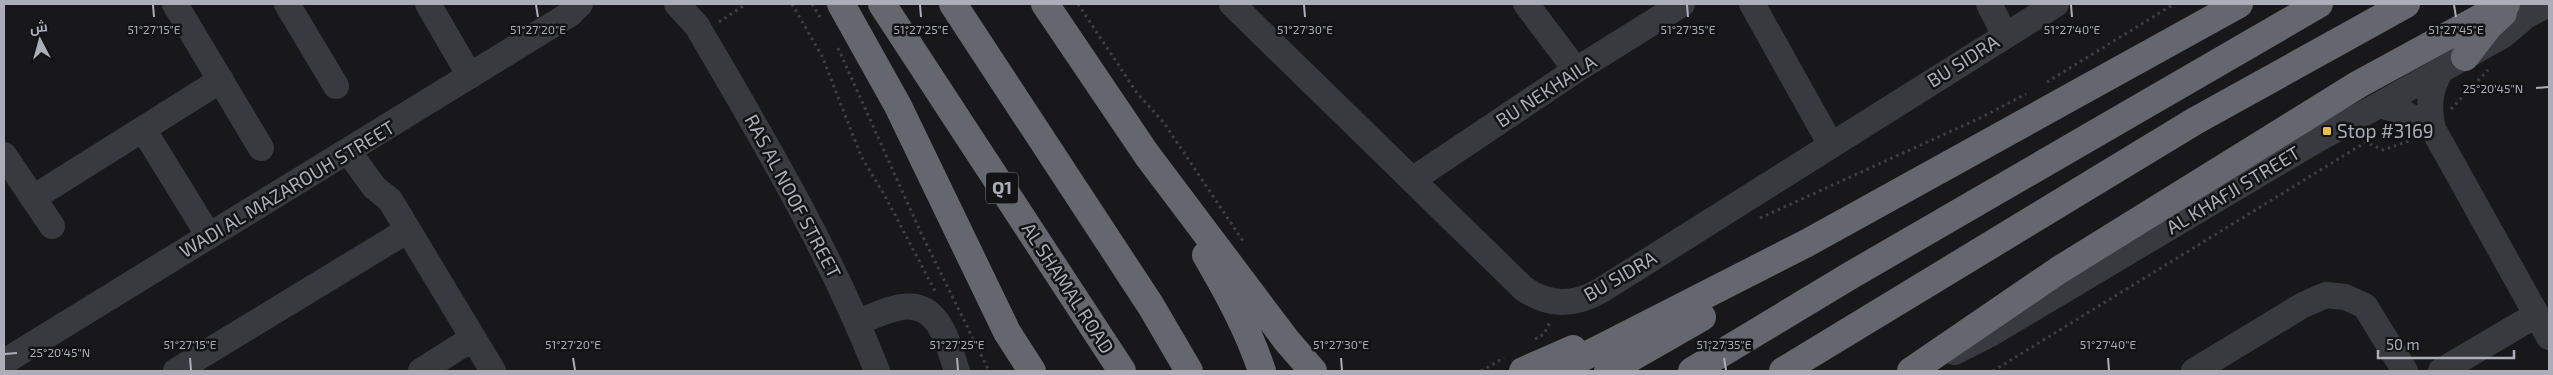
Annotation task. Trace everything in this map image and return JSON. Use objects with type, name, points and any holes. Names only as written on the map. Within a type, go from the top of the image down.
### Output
[{"type":"highway","name":"AL SHAMAL ROAD","points":[[882,4],[1122,371]]},
{"type":"highway","points":[[953,4],[1151,306],[1189,371]]},
{"type":"highway","points":[[1045,4],[1147,155],[1287,341],[1312,371]]},
{"type":"highway","points":[[1556,371],[1807,243],[2239,4]]},
{"type":"highway","points":[[1692,371],[1853,274],[2319,4]]},
{"type":"highway","points":[[1783,371],[2195,121],[2406,4]]},
{"type":"highway","points":[[1912,371],[2059,270],[2359,84],[2506,4]]},
{"type":"highway","points":[[2465,57],[2489,26],[2513,4]]},
{"type":"highway","points":[[833,14],[898,106],[1007,332],[1032,371]]},
{"type":"highway","points":[[1147,155],[1236,307],[1251,339],[1262,371]]},
{"type":"highway","points":[[1515,364],[1807,243]]},
{"type":"highway","points":[[1608,371],[1774,276],[1791,262],[1807,243]]},
{"type":"highway","points":[[1007,332],[1018,371]]},
{"type":"highway","points":[[1007,332],[1042,371]]},
{"type":"highway","points":[[1251,339],[1255,371]]},
{"type":"street","points":[[174,4],[261,148]]},
{"type":"street","points":[[287,4],[336,86]]},
{"type":"street","points":[[428,4],[470,76]]},
{"type":"street","name":"WADI AL MAZAROUH STREET","points":[[4,362],[470,76],[572,7],[600,4]]},
{"type":"street","name":"RAS AL NOOF STREET","points":[[677,4],[696,21],[796,196],[858,322],[877,371]]},
{"type":"street","name":"BU SIDRA","points":[[1232,4],[1524,289],[1541,298],[1559,303],[1573,302],[1593,294],[2056,4]]},
{"type":"street","points":[[1526,4],[1576,70]]},
{"type":"street","name":"BU NEKHAILA","points":[[1412,180],[1576,70],[1682,4]]},
{"type":"street","points":[[1752,4],[1830,145]]},
{"type":"street","points":[[1988,4],[2005,35]]},
{"type":"street","name":"AL KHAFJI STREET","points":[[1912,371],[1990,334],[2306,146],[2502,36],[2527,15],[2549,4]]},
{"type":"street","points":[[2441,70],[2432,86],[2429,108],[2433,129],[2549,337]]},
{"type":"street","points":[[33,198],[221,80]]},
{"type":"street","points":[[2379,105],[2398,110],[2433,129]]},
{"type":"street","points":[[135,134],[201,241]]},
{"type":"street","points":[[357,146],[388,178],[390,200],[493,371]]},
{"type":"street","points":[[4,155],[52,226]]},
{"type":"street","points":[[176,371],[408,230]]},
{"type":"street","points":[[2194,371],[2303,305],[2326,295],[2345,298],[2365,306],[2405,371]]},
{"type":"street","points":[[858,322],[903,306],[922,309],[940,323],[957,371]]},
{"type":"street","points":[[2441,371],[2536,314]]},
{"type":"street","points":[[421,371],[473,338]]},
{"type":"path","points":[[735,4],[738,9]]},
{"type":"path","points":[[696,21],[738,9],[746,4]]},
{"type":"path","points":[[792,4],[822,56],[861,156],[885,196],[939,298]]},
{"type":"path","points":[[812,4],[833,14]]},
{"type":"path","points":[[1078,4],[1137,93],[1164,124],[1243,242]]},
{"type":"path","points":[[2045,84],[2174,4]]},
{"type":"path","points":[[834,40],[921,233],[989,371]]},
{"type":"path","points":[[1994,371],[2366,142],[2383,150],[2405,143],[2433,129],[2492,67]]},
{"type":"path","points":[[1753,221],[1978,119],[2028,92]]},
{"type":"path","points":[[1529,343],[1544,334],[1559,303]]},
{"type":"path","points":[[1481,371],[1515,364]]},
{"type":"place","name":"Stop #3169","points":[[2327,131]]}]
